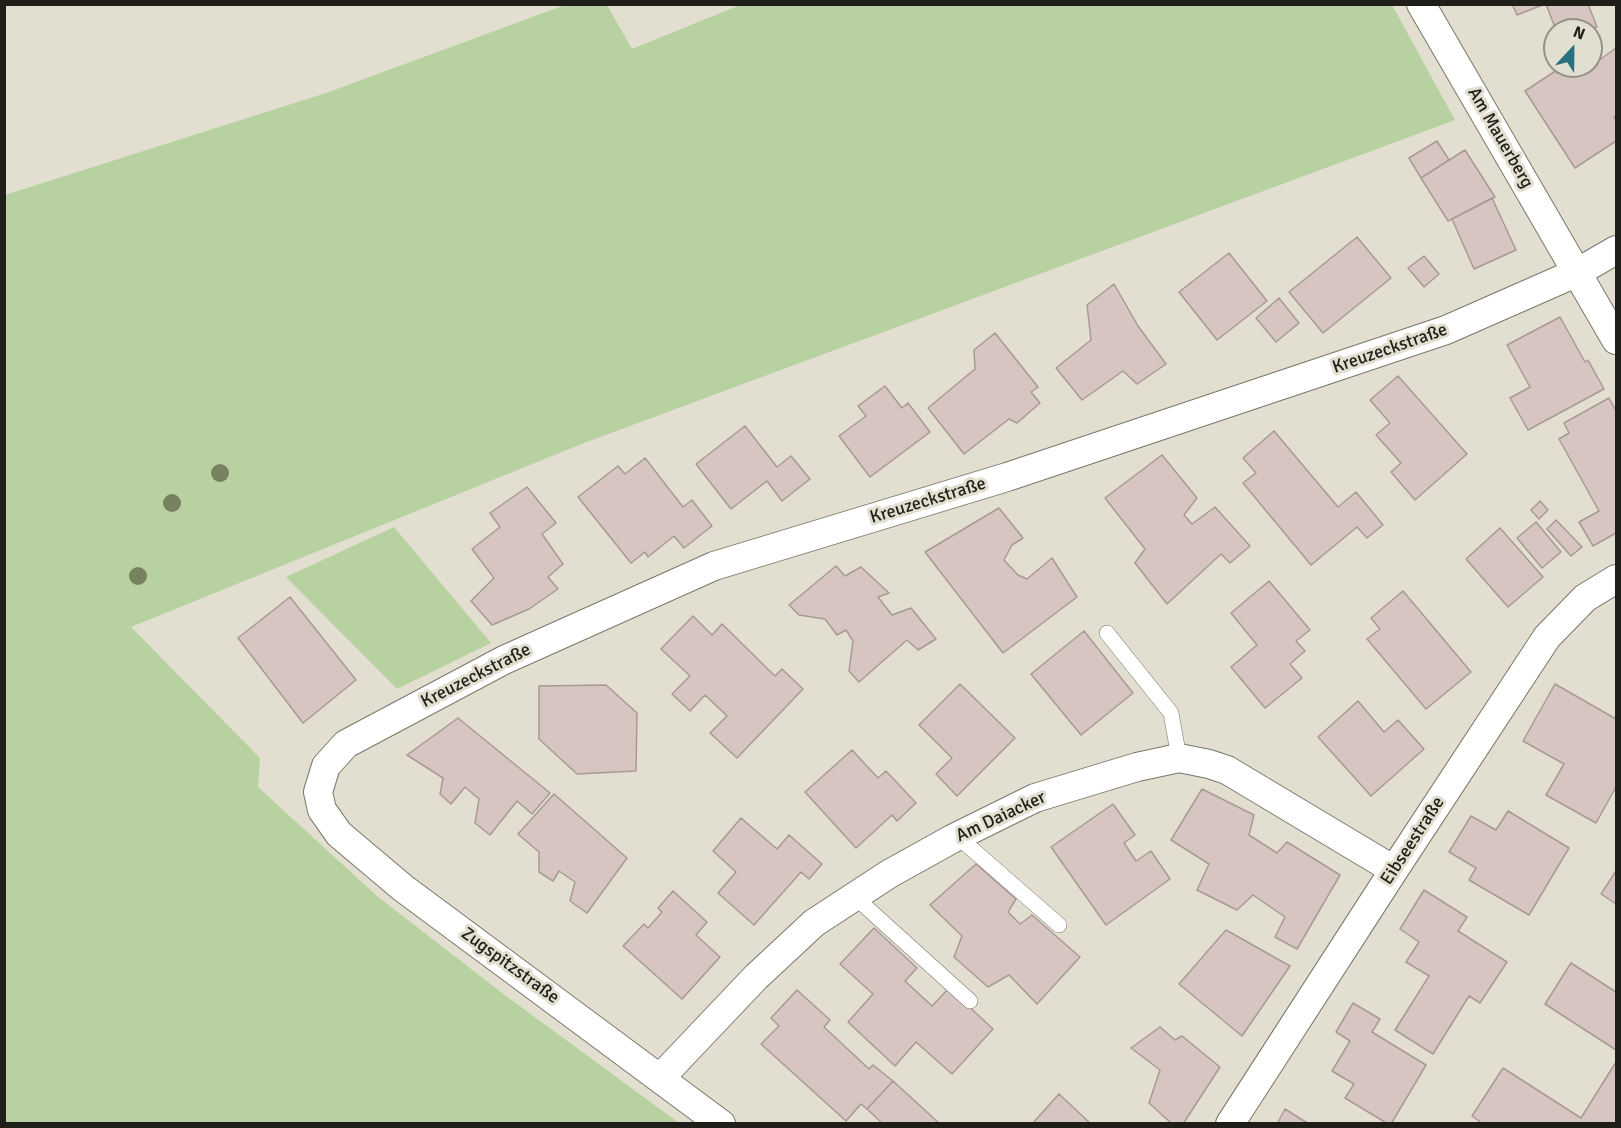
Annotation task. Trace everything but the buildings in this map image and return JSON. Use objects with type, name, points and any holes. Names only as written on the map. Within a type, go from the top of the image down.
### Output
[{"type":"street","name":"Am Mauerberg","points":[[1421,4],[1617,340]]},
{"type":"street","name":"Kreuzeckstraße","points":[[318,792],[326,766],[346,744],[504,660],[714,566],[1007,477],[1446,330],[1578,272],[1617,249]]},
{"type":"street","name":"Eibseestraße","points":[[1230,1124],[1548,637],[1585,598],[1617,579]]},
{"type":"street","name":"Am Daiacker","points":[[661,1077],[756,977],[814,923],[889,874],[957,836],[1035,798],[1137,766],[1179,758],[1227,770],[1394,870]]},
{"type":"street","name":"Zugspitzstraße","points":[[318,792],[322,810],[339,834],[403,888],[661,1077],[721,1124]]},
{"type":"lane","points":[[1107,633],[1171,713],[1179,758]]},
{"type":"lane","points":[[957,836],[1059,925]]},
{"type":"lane","points":[[855,897],[970,1001]]},
{"type":"green space","points":[[565,5],[607,5],[632,49],[740,5],[1392,5],[1455,120],[584,443],[131,627],[260,758],[258,787],[377,896],[502,993],[679,1123],[5,1123],[5,195],[326,93]]},
{"type":"green space","points":[[394,527],[491,643],[397,689],[286,577]]}]
